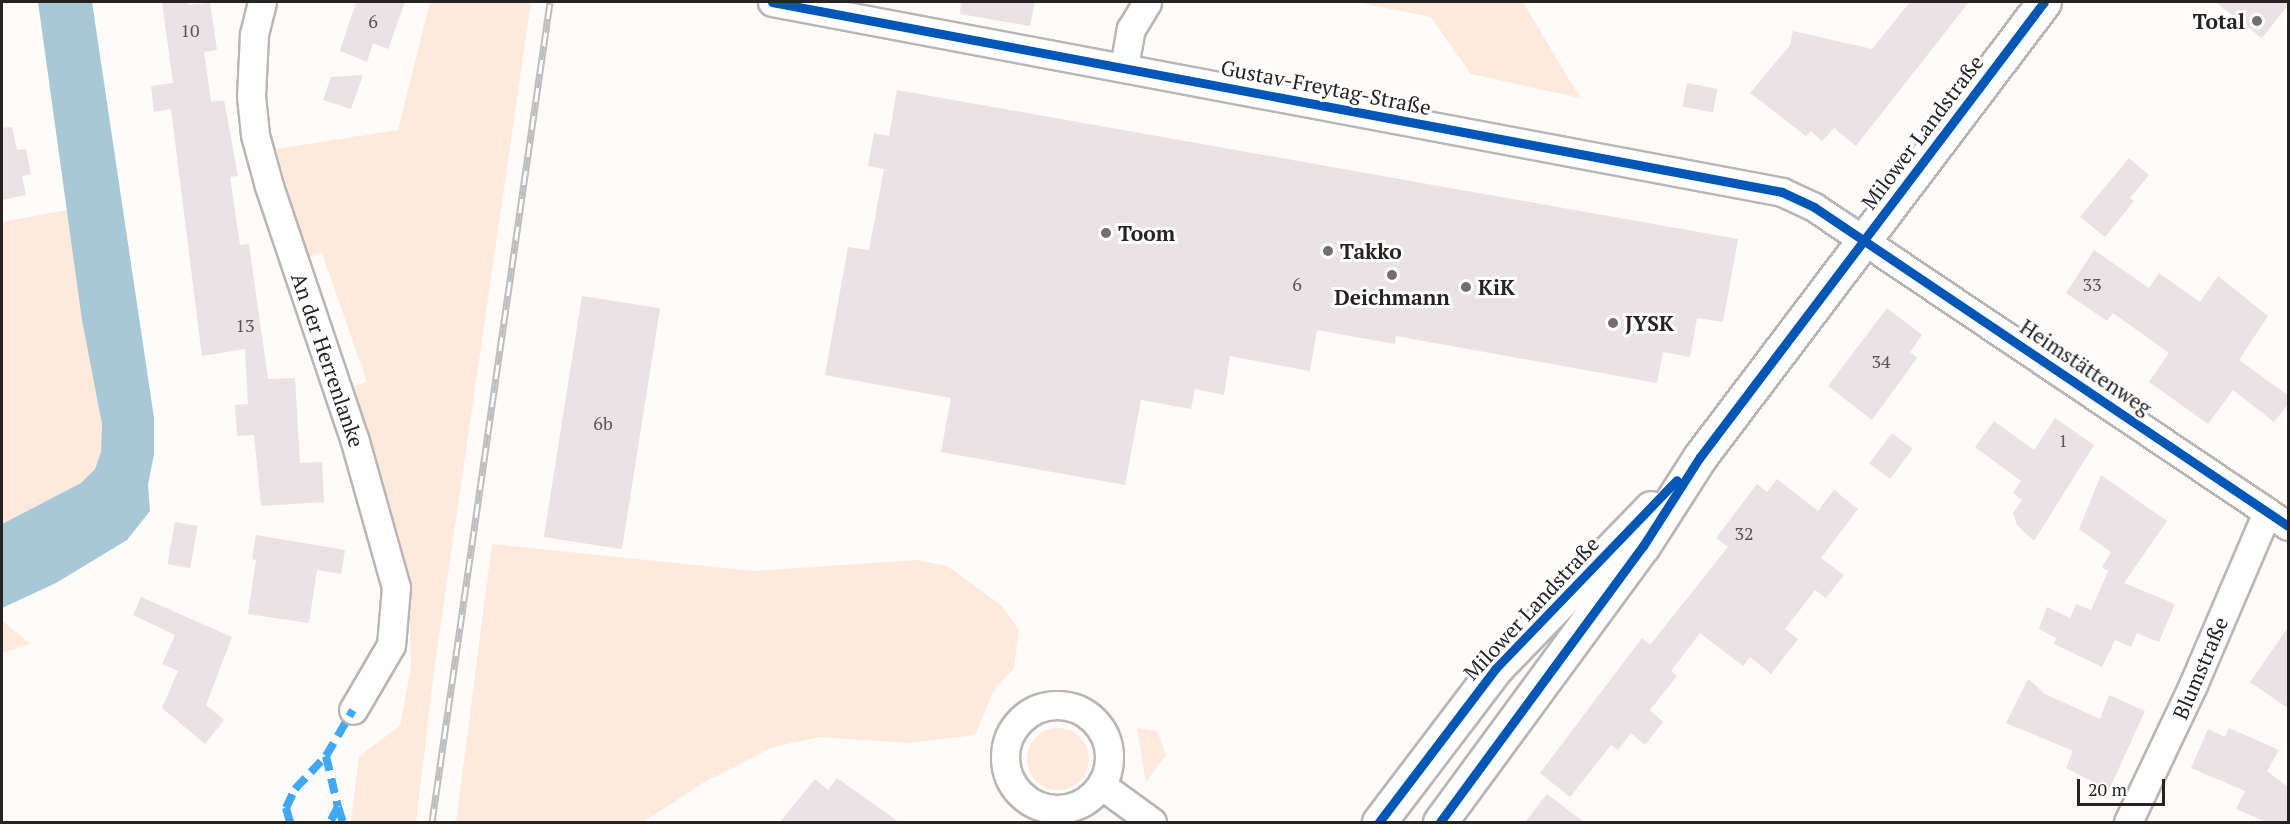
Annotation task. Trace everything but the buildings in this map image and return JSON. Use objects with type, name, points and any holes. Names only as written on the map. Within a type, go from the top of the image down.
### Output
[{"type":"main road","name":"Milower Landstraße","points":[[1440,822],[1565,656],[1644,546],[1700,457],[2044,2]]},
{"type":"main road","name":"Milower Landstraße","points":[[1379,822],[1495,669],[1700,457]]},
{"type":"street","name":"An der Herrenlanke","points":[[262,2],[254,35],[251,96],[255,135],[269,186],[354,438],[396,588],[392,645],[352,710]]},
{"type":"street","name":"Gustav-Freytag-Straße","points":[[772,2],[1782,192],[1814,207],[1863,239]]},
{"type":"street","points":[[1124,67],[1131,29],[1147,2]]},
{"type":"street","name":"Heimstättenweg","points":[[1863,239],[2278,519]]},
{"type":"street","name":"Blumstraße","points":[[2128,822],[2193,685],[2278,519]]},
{"type":"street","points":[[1101,784],[1152,822]]},
{"type":"shaded area","points":[[430,2],[531,2],[434,671],[416,822],[351,822],[359,756],[400,726],[411,667],[409,593],[352,387],[367,382],[322,253],[307,258],[276,149],[398,130]]},
{"type":"shaded area","points":[[1357,2],[1523,2],[1580,98],[1471,74],[1431,17]]},
{"type":"shaded area","points":[[67,210],[102,424],[101,452],[95,469],[81,483],[2,524],[2,222]]},
{"type":"shaded area","points":[[492,544],[754,571],[917,560],[947,566],[1001,605],[1019,630],[1014,668],[994,690],[975,735],[908,743],[820,737],[773,747],[706,781],[643,822],[456,822]]},
{"type":"shaded area","points":[[2,620],[30,644],[2,653]]},
{"type":"shaded area","points":[[1052,728],[1064,728],[1080,737],[1087,747],[1089,759],[1087,771],[1080,781],[1064,790],[1052,790],[1041,785],[1032,776],[1027,765],[1027,753],[1032,742],[1041,733]]},
{"type":"shaded area","points":[[1137,728],[1157,731],[1166,755],[1146,782]]},
{"type":"water","points":[[38,2],[92,2],[154,418],[154,454],[148,485],[150,511],[127,540],[56,583],[2,608],[2,524],[81,483],[95,469],[101,452],[102,424],[82,320]]},
{"type":"railway","points":[[432,822],[550,2]]},
{"type":"marked path","points":[[290,822],[286,808],[295,789],[326,756],[353,710]]},
{"type":"marked path","points":[[326,756],[338,807],[330,822]]},
{"type":"marked path","points":[[338,807],[343,822]]},
{"type":"cycle path","points":[[772,2],[1782,192],[1814,207],[2288,526]]},
{"type":"cycle path","points":[[1440,822],[1643,546],[1700,457],[2044,2]]},
{"type":"cycle path","points":[[1379,822],[1495,669],[1677,480]]},
{"type":"place","name":"Total","points":[[2257,21]]},
{"type":"place","name":"Toom","points":[[1106,233]]},
{"type":"place","name":"Takko","points":[[1328,251]]},
{"type":"place","name":"Deichmann","points":[[1392,275]]},
{"type":"place","name":"KiK","points":[[1466,287]]},
{"type":"place","name":"JYSK","points":[[1613,323]]}]
